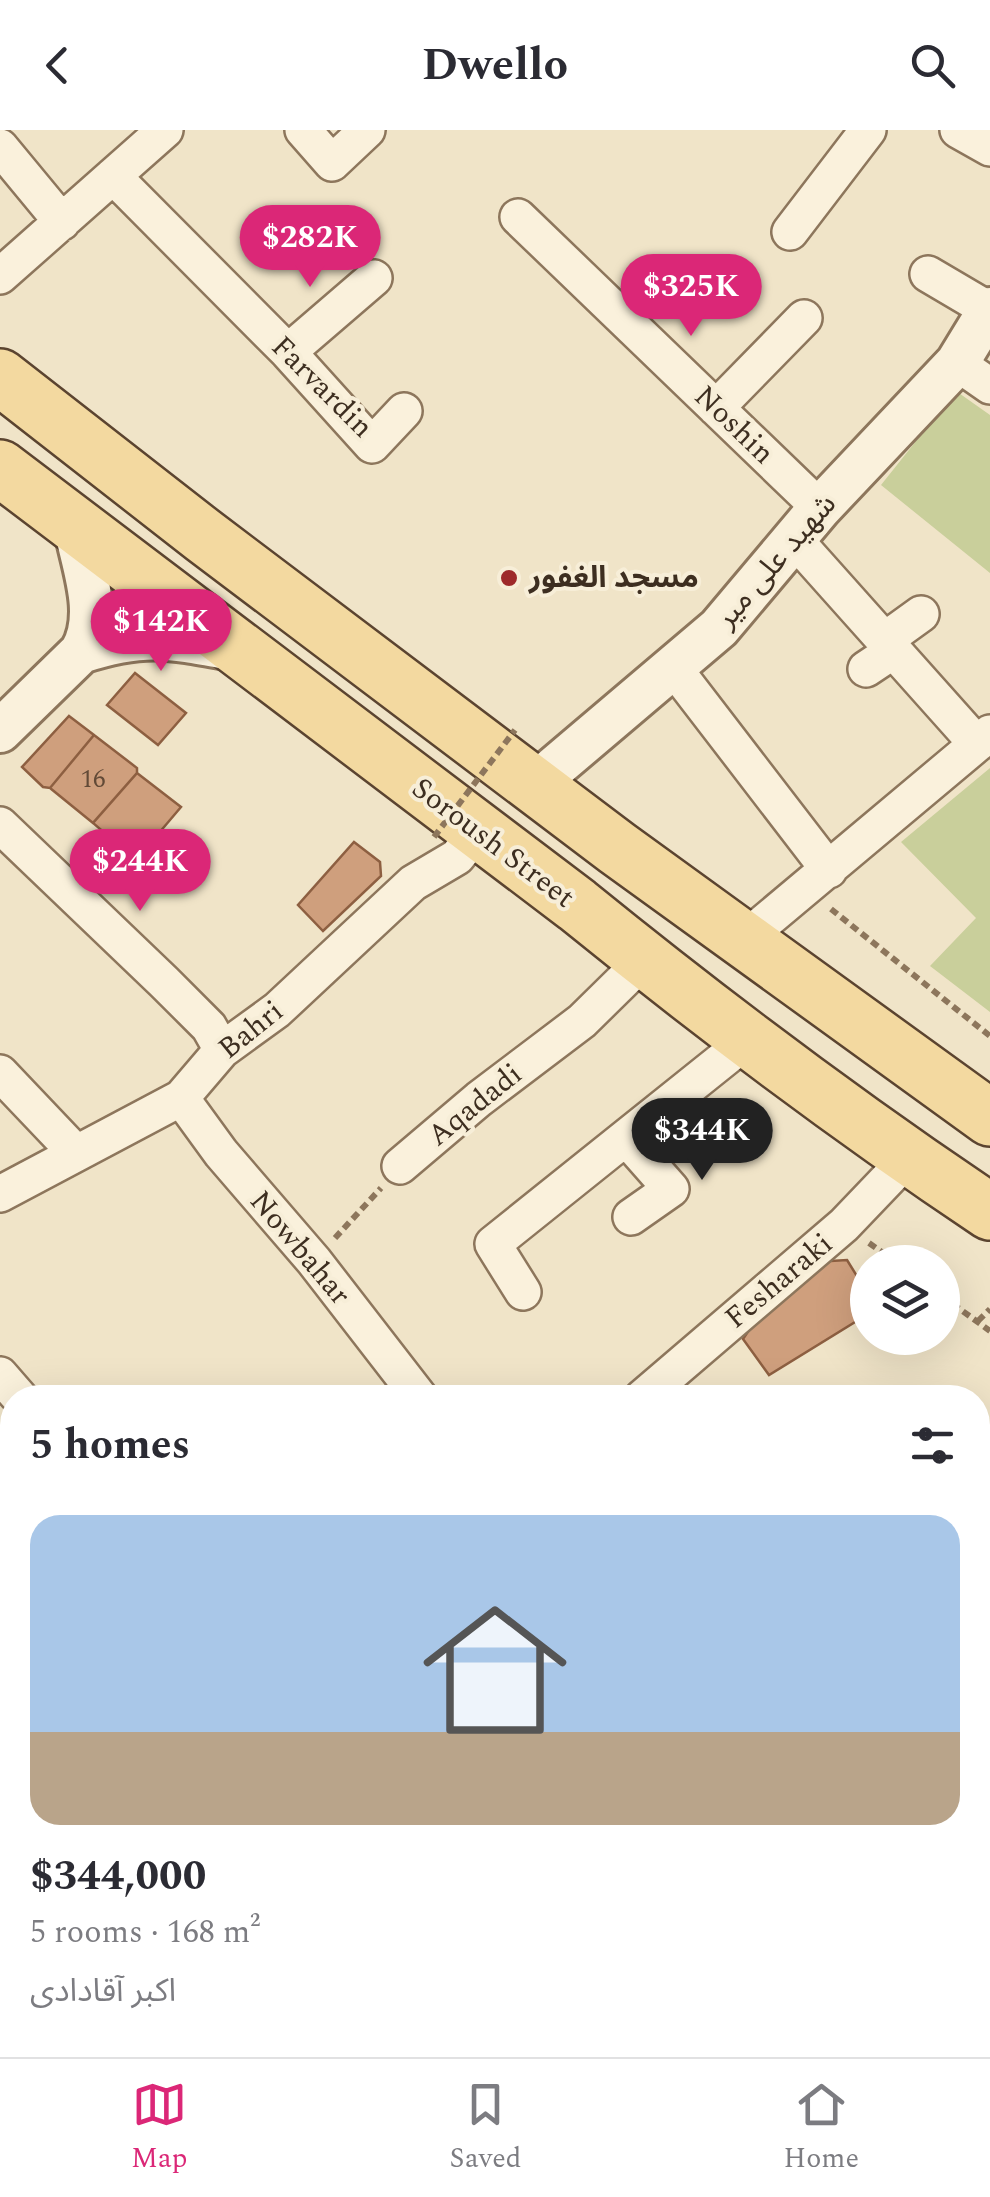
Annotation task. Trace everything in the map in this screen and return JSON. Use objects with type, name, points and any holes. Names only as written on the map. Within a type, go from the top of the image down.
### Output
[{"type":"main road","points":[[0,376],[742,941],[987,1115]]},
{"type":"main road","name":"Soroush Street","points":[[0,468],[237,650],[456,834],[644,960],[913,1160],[990,1212]]},
{"type":"main road","points":[[913,1160],[990,1232]]},
{"type":"street","points":[[0,276],[165,130]]},
{"type":"street","points":[[302,130],[332,163],[367,130]]},
{"type":"street","points":[[790,232],[868,130]]},
{"type":"street","points":[[958,130],[990,148]]},
{"type":"street","points":[[0,147],[62,222]]},
{"type":"street","name":"Farvardin","points":[[113,176],[288,352],[372,446],[404,411]]},
{"type":"street","name":"Noshin","points":[[518,217],[716,408],[807,524],[881,654],[984,738]]},
{"type":"street","points":[[928,274],[990,310]]},
{"type":"street","points":[[288,352],[374,278]]},
{"type":"street","name":"شهید علی میر","points":[[534,785],[719,628],[807,524],[974,375],[990,310]]},
{"type":"street","points":[[716,408],[804,318]]},
{"type":"street","points":[[0,731],[81,652],[90,637],[92,618],[75,526]]},
{"type":"street","points":[[881,654],[921,614]]},
{"type":"street","points":[[81,652],[140,637],[237,650]]},
{"type":"street","points":[[673,667],[817,879]]},
{"type":"street","points":[[742,941],[984,738]]},
{"type":"street","points":[[0,825],[164,982],[209,1028],[222,1050]]},
{"type":"street","name":"Bahri","points":[[0,1194],[181,1098],[222,1050],[277,1010],[412,883],[458,857],[456,834]]},
{"type":"street","name":"Aqadadi","points":[[400,1166],[479,1099],[582,1021],[644,960]]},
{"type":"street","points":[[523,1292],[493,1244],[750,1038]]},
{"type":"street","points":[[0,1073],[76,1154]]},
{"type":"street","name":"Nowbahar","points":[[181,1098],[221,1154],[314,1261],[410,1385]]},
{"type":"street","points":[[626,1138],[670,1189],[631,1217]]},
{"type":"street","name":"Fesharaki","points":[[657,1385],[844,1225],[913,1160]]},
{"type":"path","points":[[456,834],[515,730]]},
{"type":"path","points":[[817,879],[990,1036]]},
{"type":"path","name":"Aqadadi","points":[[314,1261],[400,1166]]},
{"type":"path","points":[[960,1308],[990,1331]]},
{"type":"path","points":[[978,1321],[990,1309]]},
{"type":"green space","points":[[956,391],[990,415],[990,573],[881,485]]},
{"type":"green space","points":[[990,768],[990,1012],[930,966],[976,918],[901,842]]},
{"type":"building","points":[[135,673],[186,713],[158,745],[107,705]]},
{"type":"building","points":[[69,716],[94,735],[50,788],[43,787],[22,767]]},
{"type":"building","points":[[94,735],[137,768],[137,773],[93,823],[50,788]]},
{"type":"building","points":[[137,773],[181,807],[136,860],[93,823]]},
{"type":"building","points":[[354,842],[380,862],[381,876],[323,931],[298,905]]},
{"type":"building","points":[[847,1260],[850,1265],[850,1325],[769,1375],[743,1339],[759,1315],[814,1262]]},
{"type":"place","name":"مسجد الغفور","points":[[509,578]]}]
